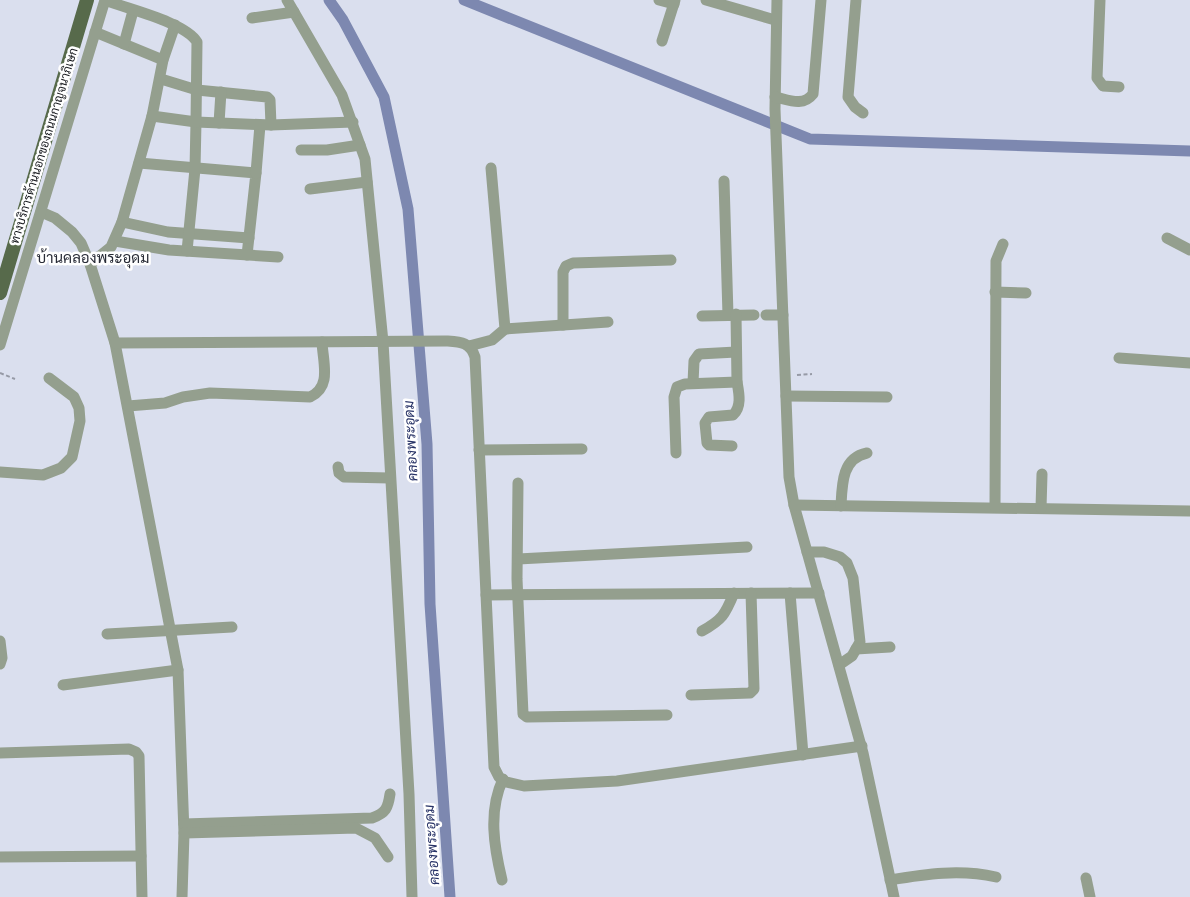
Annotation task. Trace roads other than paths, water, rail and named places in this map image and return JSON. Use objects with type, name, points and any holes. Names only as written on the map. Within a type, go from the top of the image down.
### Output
[{"type":"main road","name":"ทางบริการด้านนอกของถนนกาญจนาภิเษก","points":[[0,293],[87,0]]},
{"type":"street","points":[[0,345],[105,0],[175,25],[194,37],[197,42],[195,169],[186,251]]},
{"type":"street","points":[[287,0],[342,95],[365,159],[383,342],[410,794],[412,897]]},
{"type":"street","points":[[659,0],[674,2],[662,41]]},
{"type":"street","points":[[706,0],[774,20]]},
{"type":"street","points":[[777,0],[774,20],[775,109],[789,477],[794,505],[862,746],[894,897]]},
{"type":"street","points":[[775,97],[801,103],[809,100],[814,94],[821,0]]},
{"type":"street","points":[[856,0],[848,97],[855,107],[863,113]]},
{"type":"street","points":[[1100,0],[1097,78],[1103,86],[1119,88]]},
{"type":"street","points":[[124,44],[133,11]]},
{"type":"street","points":[[252,18],[294,12]]},
{"type":"street","points":[[90,264],[115,241],[122,222],[152,116],[161,79],[163,60],[175,25]]},
{"type":"street","points":[[95,32],[163,60]]},
{"type":"street","points":[[161,79],[197,90],[267,97],[270,100],[256,173],[247,254]]},
{"type":"street","points":[[219,123],[220,92]]},
{"type":"street","points":[[152,116],[196,122],[265,125],[353,122]]},
{"type":"street","points":[[301,150],[328,150],[360,145]]},
{"type":"street","points":[[139,163],[256,173]]},
{"type":"street","points":[[491,168],[505,329]]},
{"type":"street","points":[[310,189],[367,182]]},
{"type":"street","points":[[724,182],[739,401],[737,411],[733,415],[709,417],[705,423],[707,443],[710,445],[732,446]]},
{"type":"street","points":[[41,212],[55,218],[72,232],[81,243],[90,264],[115,343],[128,406],[178,670],[184,828],[182,897]]},
{"type":"street","points":[[122,222],[188,234],[249,238]]},
{"type":"street","points":[[1167,238],[1190,250]]},
{"type":"street","points":[[115,241],[186,251],[278,257]]},
{"type":"street","points":[[995,508],[996,261],[1003,244]]},
{"type":"street","points":[[563,325],[563,272],[566,266],[573,263],[671,260]]},
{"type":"street","points":[[996,292],[1026,293]]},
{"type":"street","points":[[702,316],[783,315]]},
{"type":"street","points":[[469,346],[492,340],[505,329],[608,322]]},
{"type":"street","points":[[115,343],[446,341],[463,343],[469,346],[475,357],[494,767],[503,779],[524,786],[617,781],[862,746]]},
{"type":"street","points":[[128,406],[165,403],[189,395],[210,393],[310,397],[320,393],[325,384],[322,342]]},
{"type":"street","points":[[693,383],[694,361],[699,354],[736,352]]},
{"type":"street","points":[[1119,358],[1190,363]]},
{"type":"street","points":[[0,472],[43,475],[61,468],[72,457],[80,421],[79,408],[74,397],[49,378]]},
{"type":"street","points":[[676,454],[674,397],[677,387],[693,383],[737,382]]},
{"type":"street","points":[[786,396],[887,396]]},
{"type":"street","points":[[479,450],[582,449]]},
{"type":"street","points":[[841,506],[842,484],[846,467],[858,455],[867,453]]},
{"type":"street","points":[[338,467],[339,473],[344,477],[390,478]]},
{"type":"street","points":[[1041,508],[1042,474]]},
{"type":"street","points":[[518,483],[518,595],[522,714],[527,717],[667,715]]},
{"type":"street","points":[[794,505],[1190,511]]},
{"type":"street","points":[[518,559],[747,547]]},
{"type":"street","points":[[808,552],[824,552],[840,556],[847,564],[853,578],[860,642],[852,656],[839,665]]},
{"type":"street","points":[[486,595],[819,592]]},
{"type":"street","points":[[702,631],[718,622],[726,614],[734,593]]},
{"type":"street","points":[[691,695],[750,693],[754,689],[751,593]]},
{"type":"street","points":[[790,593],[803,755]]},
{"type":"street","points":[[107,634],[232,627]]},
{"type":"street","points":[[0,641],[2,658],[0,664]]},
{"type":"street","points":[[856,649],[890,647]]},
{"type":"street","points":[[63,685],[178,670]]},
{"type":"street","points":[[0,753],[129,749],[136,752],[139,756],[142,897]]},
{"type":"street","points":[[502,880],[496,856],[494,828],[496,795],[503,779]]},
{"type":"street","points":[[184,828],[372,818],[384,814],[388,808],[390,794]]},
{"type":"street","points":[[184,828],[356,828],[375,838],[388,857]]},
{"type":"street","points":[[0,857],[141,856]]},
{"type":"street","points":[[890,880],[931,874],[964,872],[996,877]]},
{"type":"street","points":[[1086,878],[1090,897]]},
{"type":"waterway","name":"คลองพระอุดม","points":[[329,0],[343,20],[384,97],[408,209],[427,444],[430,604],[450,897]]},
{"type":"waterway","points":[[464,0],[810,139],[1190,151]]},
{"type":"district","name":"บ้านคลองพระอุดม","points":[[93,258]]}]
